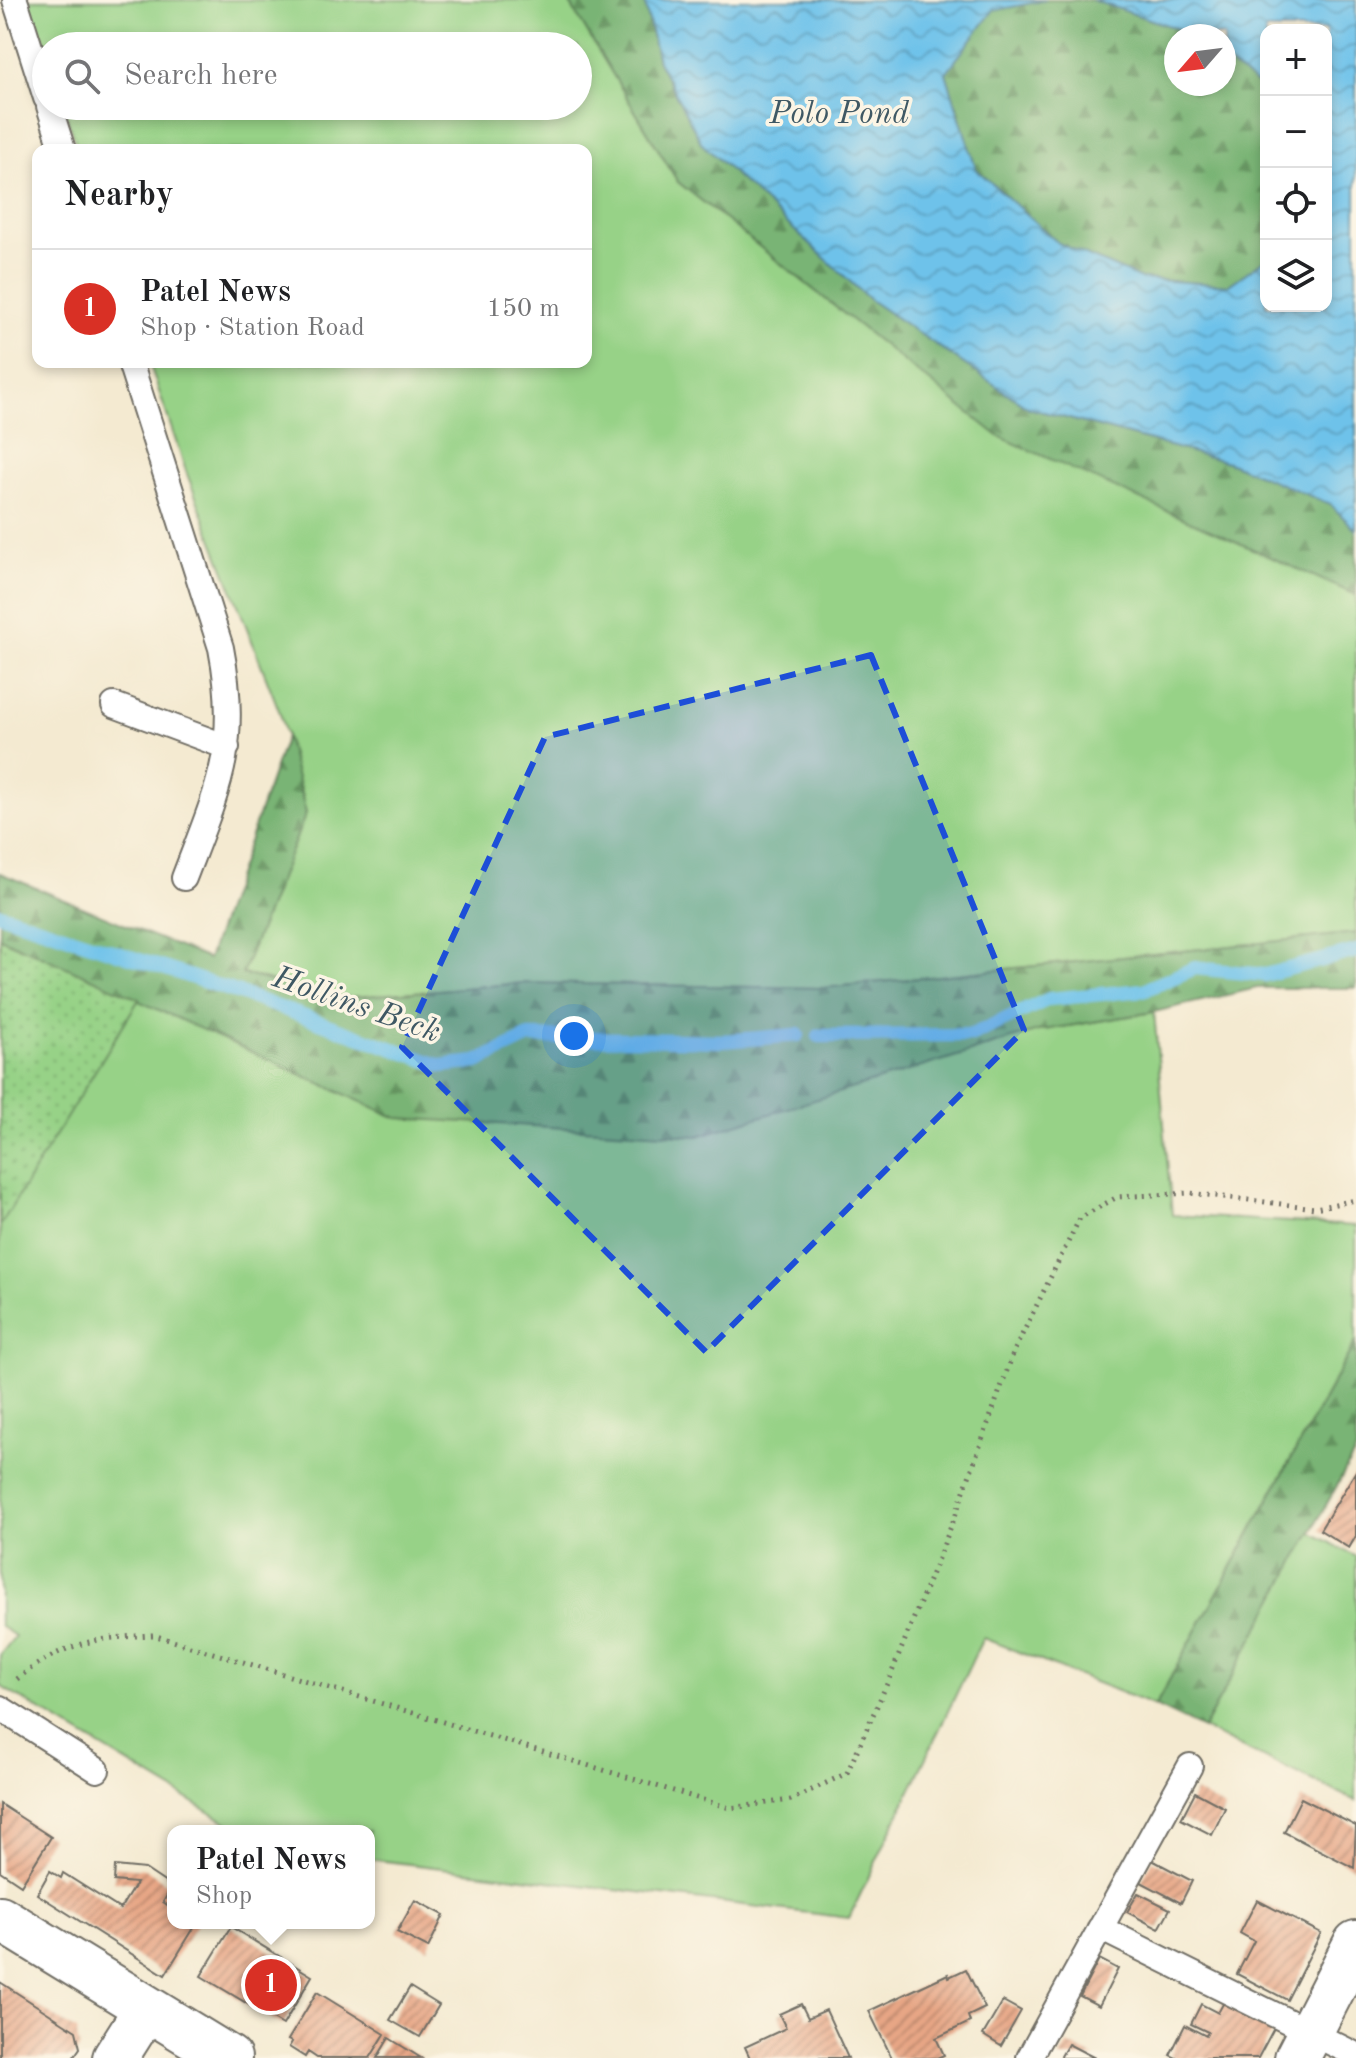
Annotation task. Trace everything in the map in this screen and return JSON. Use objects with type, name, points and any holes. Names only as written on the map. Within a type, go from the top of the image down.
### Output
[{"type":"street","points":[[0,1918],[229,2058]]},
{"type":"street","points":[[1304,2045],[1356,1943]]},
{"type":"street","points":[[115,2058],[146,2009]]},
{"type":"lane","points":[[15,0],[32,54]]},
{"type":"lane","points":[[53,120],[61,144]]},
{"type":"lane","points":[[132,368],[221,648],[227,683],[227,747],[219,787],[184,878]]},
{"type":"lane","points":[[114,705],[227,747]]},
{"type":"lane","points":[[0,1708],[97,1770]]},
{"type":"lane","points":[[1029,2058],[1190,1766]]},
{"type":"lane","points":[[1100,1928],[1304,2045],[1356,2055]]},
{"type":"path","points":[[15,1681],[65,1648],[107,1637],[153,1635],[730,1808],[791,1800],[847,1773],[954,1519],[1014,1351],[1080,1218],[1117,1197],[1190,1193],[1315,1208],[1356,1200]]},
{"type":"highlighted area","points":[[871,655],[1024,1030],[706,1352],[402,1047],[545,737]]},
{"type":"green space","points":[[28,0],[568,0],[587,32],[39,32]]},
{"type":"green space","points":[[568,0],[644,0],[658,61],[702,144],[870,300],[1029,408],[1228,462],[1330,504],[1356,530],[1356,595],[998,436],[678,182],[592,40],[592,32],[587,32]]},
{"type":"green space","points":[[1046,0],[1092,0],[1164,24],[1164,96],[1236,96],[1236,69],[1260,87],[1260,263],[1229,285],[1141,279],[1058,243],[976,169],[946,73],[993,10]]},
{"type":"green space","points":[[592,40],[678,182],[986,426],[1356,595],[1356,933],[823,988],[524,983],[340,998],[242,974],[306,813],[280,713],[187,474],[151,368],[592,368],[592,144],[76,144],[68,120],[592,120]]},
{"type":"green space","points":[[286,736],[306,813],[242,974],[340,998],[524,983],[823,988],[1356,933],[1356,988],[1257,988],[1154,1012],[1038,1031],[698,1136],[397,1118],[0,938],[0,873],[208,959]]},
{"type":"green space","points":[[0,938],[139,999],[0,1226]]},
{"type":"green space","points":[[139,999],[397,1118],[1038,1031],[1154,1012],[1172,1215],[1356,1226],[1356,1341],[1155,1706],[983,1638],[849,1918],[375,1860],[375,1825],[231,1825],[0,1686],[0,1655],[15,1636],[0,1626],[0,1222]]},
{"type":"green space","points":[[1356,1341],[1356,1451],[1203,1729],[1155,1706]]},
{"type":"green space","points":[[1311,1532],[1356,1557],[1356,1801],[1203,1729]]},
{"type":"water","name":"Polo Pond","points":[[644,0],[1046,0],[993,11],[946,73],[976,169],[1058,243],[1141,279],[1229,285],[1260,263],[1260,312],[1332,312],[1332,24],[1260,24],[1260,87],[1236,69],[1236,24],[1164,24],[1092,0],[1356,0],[1356,530],[1330,504],[1228,462],[1029,408],[870,300],[702,144],[658,61]]},
{"type":"building","points":[[1356,1471],[1356,1536],[1349,1548],[1320,1530]]},
{"type":"building","points":[[1195,1792],[1225,1808],[1212,1835],[1181,1819]]},
{"type":"building","points":[[1301,1798],[1356,1826],[1354,1868],[1284,1832]]},
{"type":"building","points":[[0,1804],[51,1837],[21,1885],[0,1871]]},
{"type":"building","points":[[1152,1860],[1192,1881],[1181,1903],[1141,1882]]},
{"type":"building","points":[[115,1866],[145,1869],[167,1884],[167,1895],[163,1902],[167,1905],[167,1929],[193,1929],[165,1975],[37,1894],[50,1871],[61,1878],[63,1873],[120,1909],[136,1883],[114,1881]]},
{"type":"building","points":[[1138,1893],[1170,1909],[1159,1929],[1127,1912]]},
{"type":"building","points":[[415,1900],[444,1915],[428,1948],[397,1932]]},
{"type":"building","points":[[1257,1900],[1321,1933],[1287,2000],[1237,1974],[1254,1941],[1240,1933]]},
{"type":"building","points":[[230,1929],[234,1929],[312,1976],[283,2025],[201,1976]]},
{"type":"building","points":[[1099,1959],[1118,1969],[1099,2006],[1080,1996]]},
{"type":"building","points":[[966,1969],[985,2008],[968,2016],[970,2022],[936,2038],[944,2055],[937,2058],[892,2058],[869,2011],[948,1974],[949,1977]]},
{"type":"building","points":[[0,1982],[76,2031],[80,2048],[73,2058],[0,2058]]},
{"type":"building","points":[[410,1987],[439,2005],[420,2037],[390,2020]]},
{"type":"building","points":[[317,1992],[385,2034],[370,2058],[317,2058],[308,2052],[305,2057],[289,2047],[292,2042],[288,2040]]},
{"type":"building","points":[[1003,2001],[1021,2011],[1001,2046],[983,2035]]},
{"type":"building","points":[[1224,2002],[1274,2028],[1258,2058],[1176,2058],[1170,2055],[1185,2025],[1206,2036],[1208,2032],[1191,2024],[1201,2004],[1218,2013]]},
{"type":"building","points":[[801,2004],[808,2018],[826,2010],[848,2058],[750,2058],[745,2047],[786,2028],[779,2014]]},
{"type":"building","points":[[389,2038],[421,2058],[377,2058]]},
{"type":"building","points":[[1068,2044],[1095,2058],[1060,2058]]},
{"type":"waterway","name":"Hollins Beck","points":[[0,914],[239,993],[441,1066],[477,1062],[529,1037],[723,1041],[798,1035]]},
{"type":"waterway","name":"Hollins Beck","points":[[819,1036],[972,1035],[1049,999],[1144,990],[1195,968],[1265,975],[1356,951]]},
{"type":"place","name":"Patel News","points":[[271,1985]]}]
